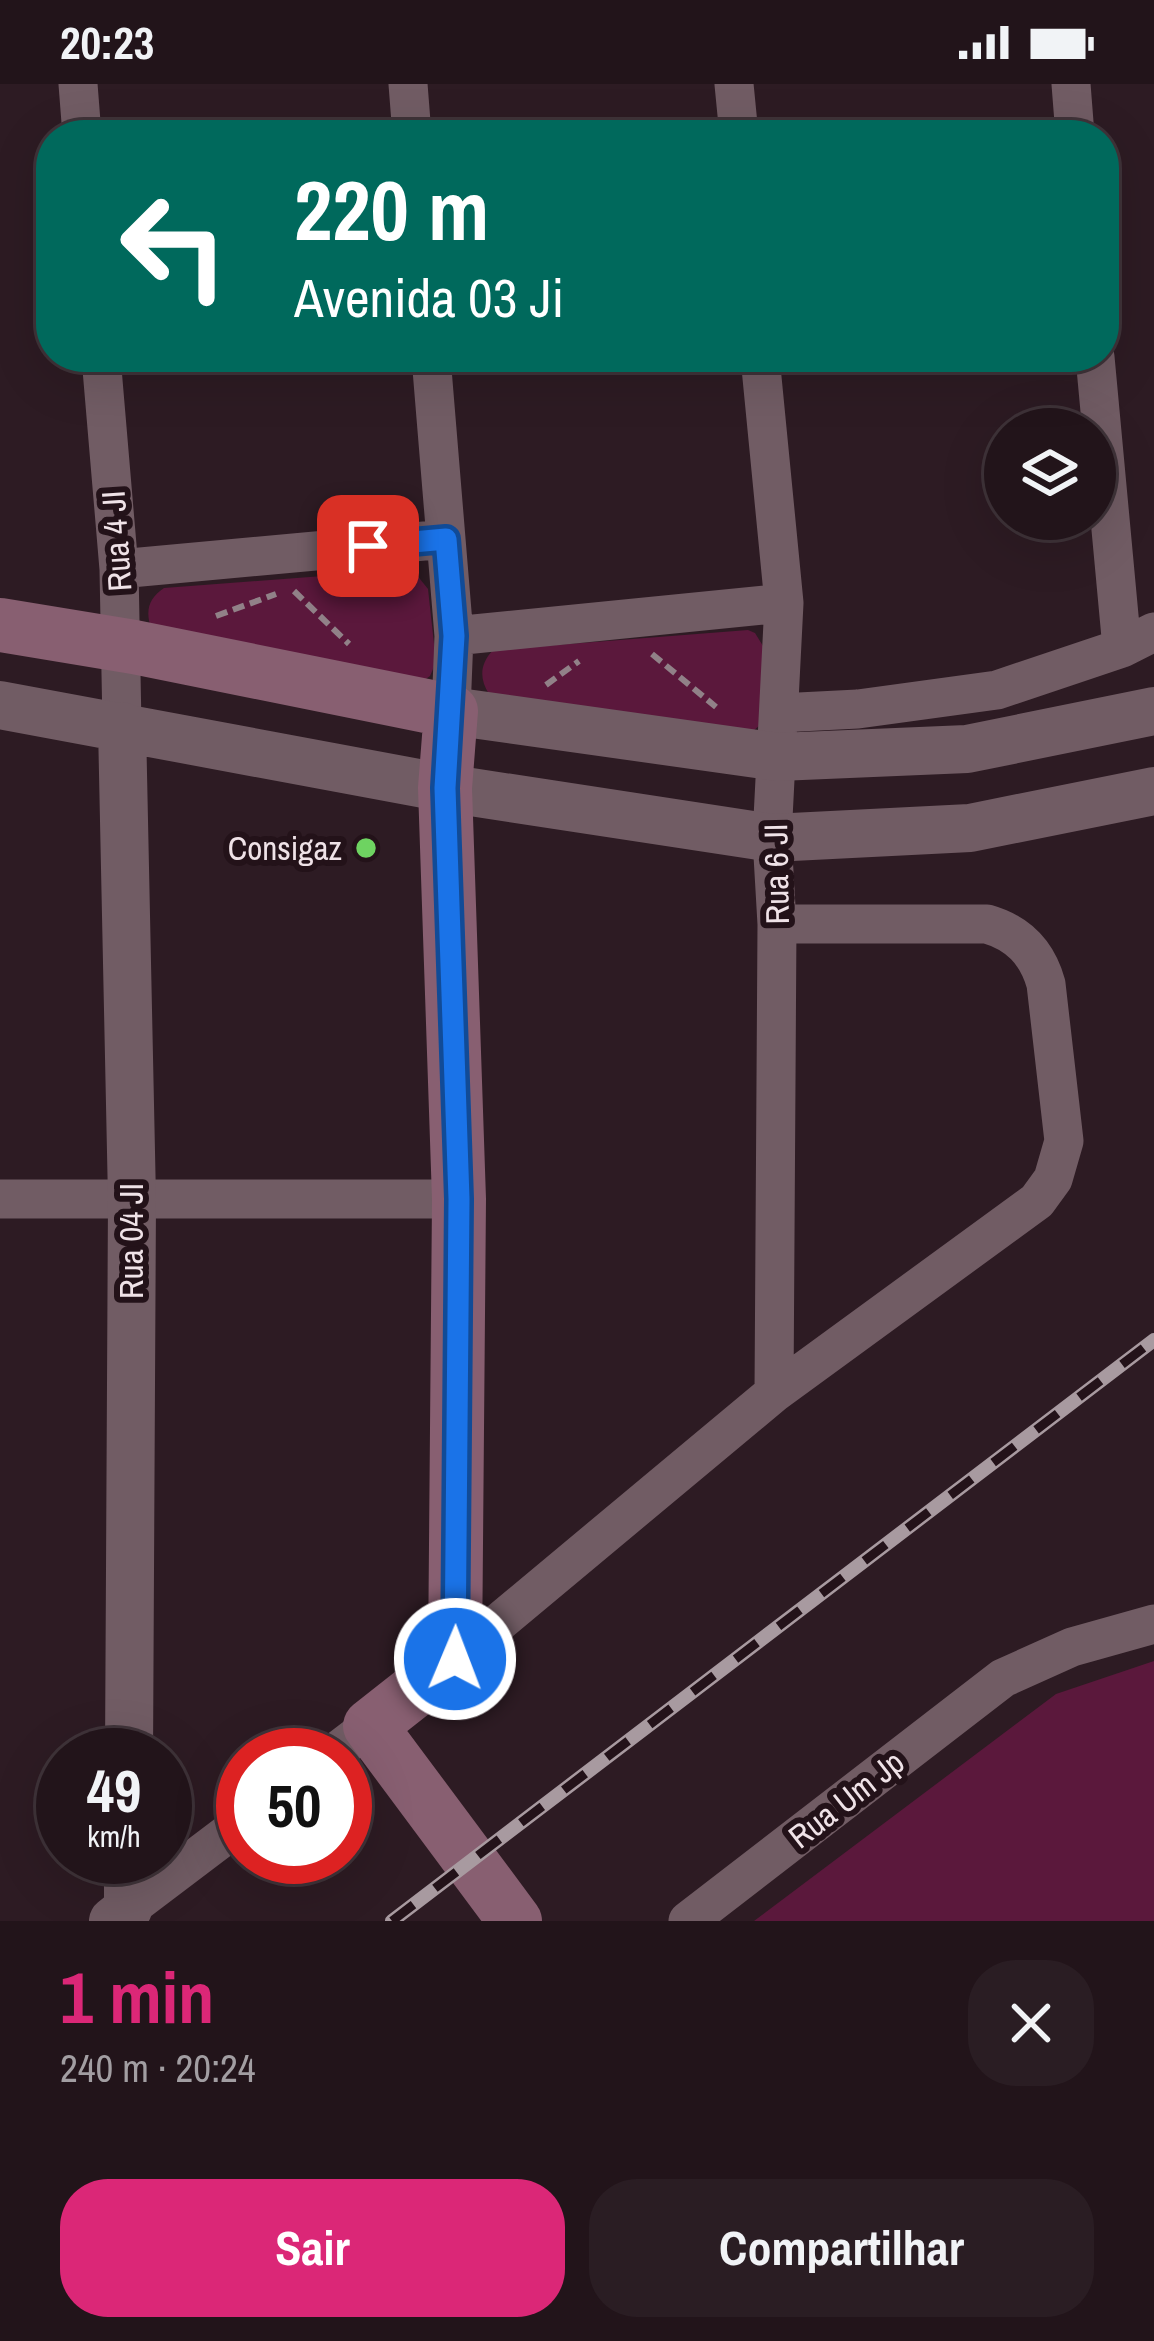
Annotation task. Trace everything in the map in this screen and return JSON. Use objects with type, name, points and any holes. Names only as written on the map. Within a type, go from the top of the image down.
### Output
[{"type":"main road","points":[[0,625],[475,715],[445,788],[459,1199],[455,1659],[367,1728]]},
{"type":"main road","points":[[372,1759],[434,1811],[515,1921]]},
{"type":"street","points":[[78,84],[81,120]]},
{"type":"street","points":[[408,84],[411,120]]},
{"type":"street","points":[[734,84],[738,120]]},
{"type":"street","points":[[1071,84],[1075,120]]},
{"type":"street","name":"Rua 4 JI","points":[[102,372],[119,568],[122,726]]},
{"type":"street","points":[[432,372],[454,636],[475,715],[968,749],[1154,712]]},
{"type":"street","name":"Rua 6 JI","points":[[761,372],[784,603],[772,838],[778,924],[774,1393]]},
{"type":"street","points":[[778,735],[858,709],[997,690],[1138,640],[1097,372]]},
{"type":"street","points":[[119,568],[446,539]]},
{"type":"street","points":[[454,636],[784,603]]},
{"type":"street","points":[[0,705],[445,788],[772,838],[970,828],[1154,790]]},
{"type":"street","name":"Rua 04 JI","points":[[122,726],[132,1199],[129,1728]]},
{"type":"street","points":[[455,1659],[774,1393],[1036,1201],[1053,1180],[1064,1142],[1046,984],[1037,960],[1021,940],[987,924],[778,924]]},
{"type":"street","points":[[0,1199],[459,1199]]},
{"type":"street","name":"Rua Um Jp","points":[[688,1921],[1003,1678],[1072,1647],[1154,1624]]},
{"type":"street","points":[[120,1915],[216,1842]]},
{"type":"street","points":[[120,1915],[124,1884]]},
{"type":"path","points":[[640,644],[726,715]]},
{"type":"path","points":[[475,715],[587,656]]},
{"type":"shaded area","points":[[402,570],[416,574],[428,589],[436,662],[423,681],[151,628],[149,622],[150,605],[164,588]]},
{"type":"shaded area","points":[[748,630],[763,646],[766,720],[747,736],[489,694],[482,677],[493,650]]},
{"type":"shaded area","points":[[1154,1661],[1154,1921],[754,1921],[1056,1694]]},
{"type":"railway","points":[[392,1921],[1154,1340]]},
{"type":"place","name":"Consigaz","points":[[366,848]]},
{"type":"route","points":[[368,546],[446,539],[454,636],[445,788],[459,1199],[455,1659]]}]
